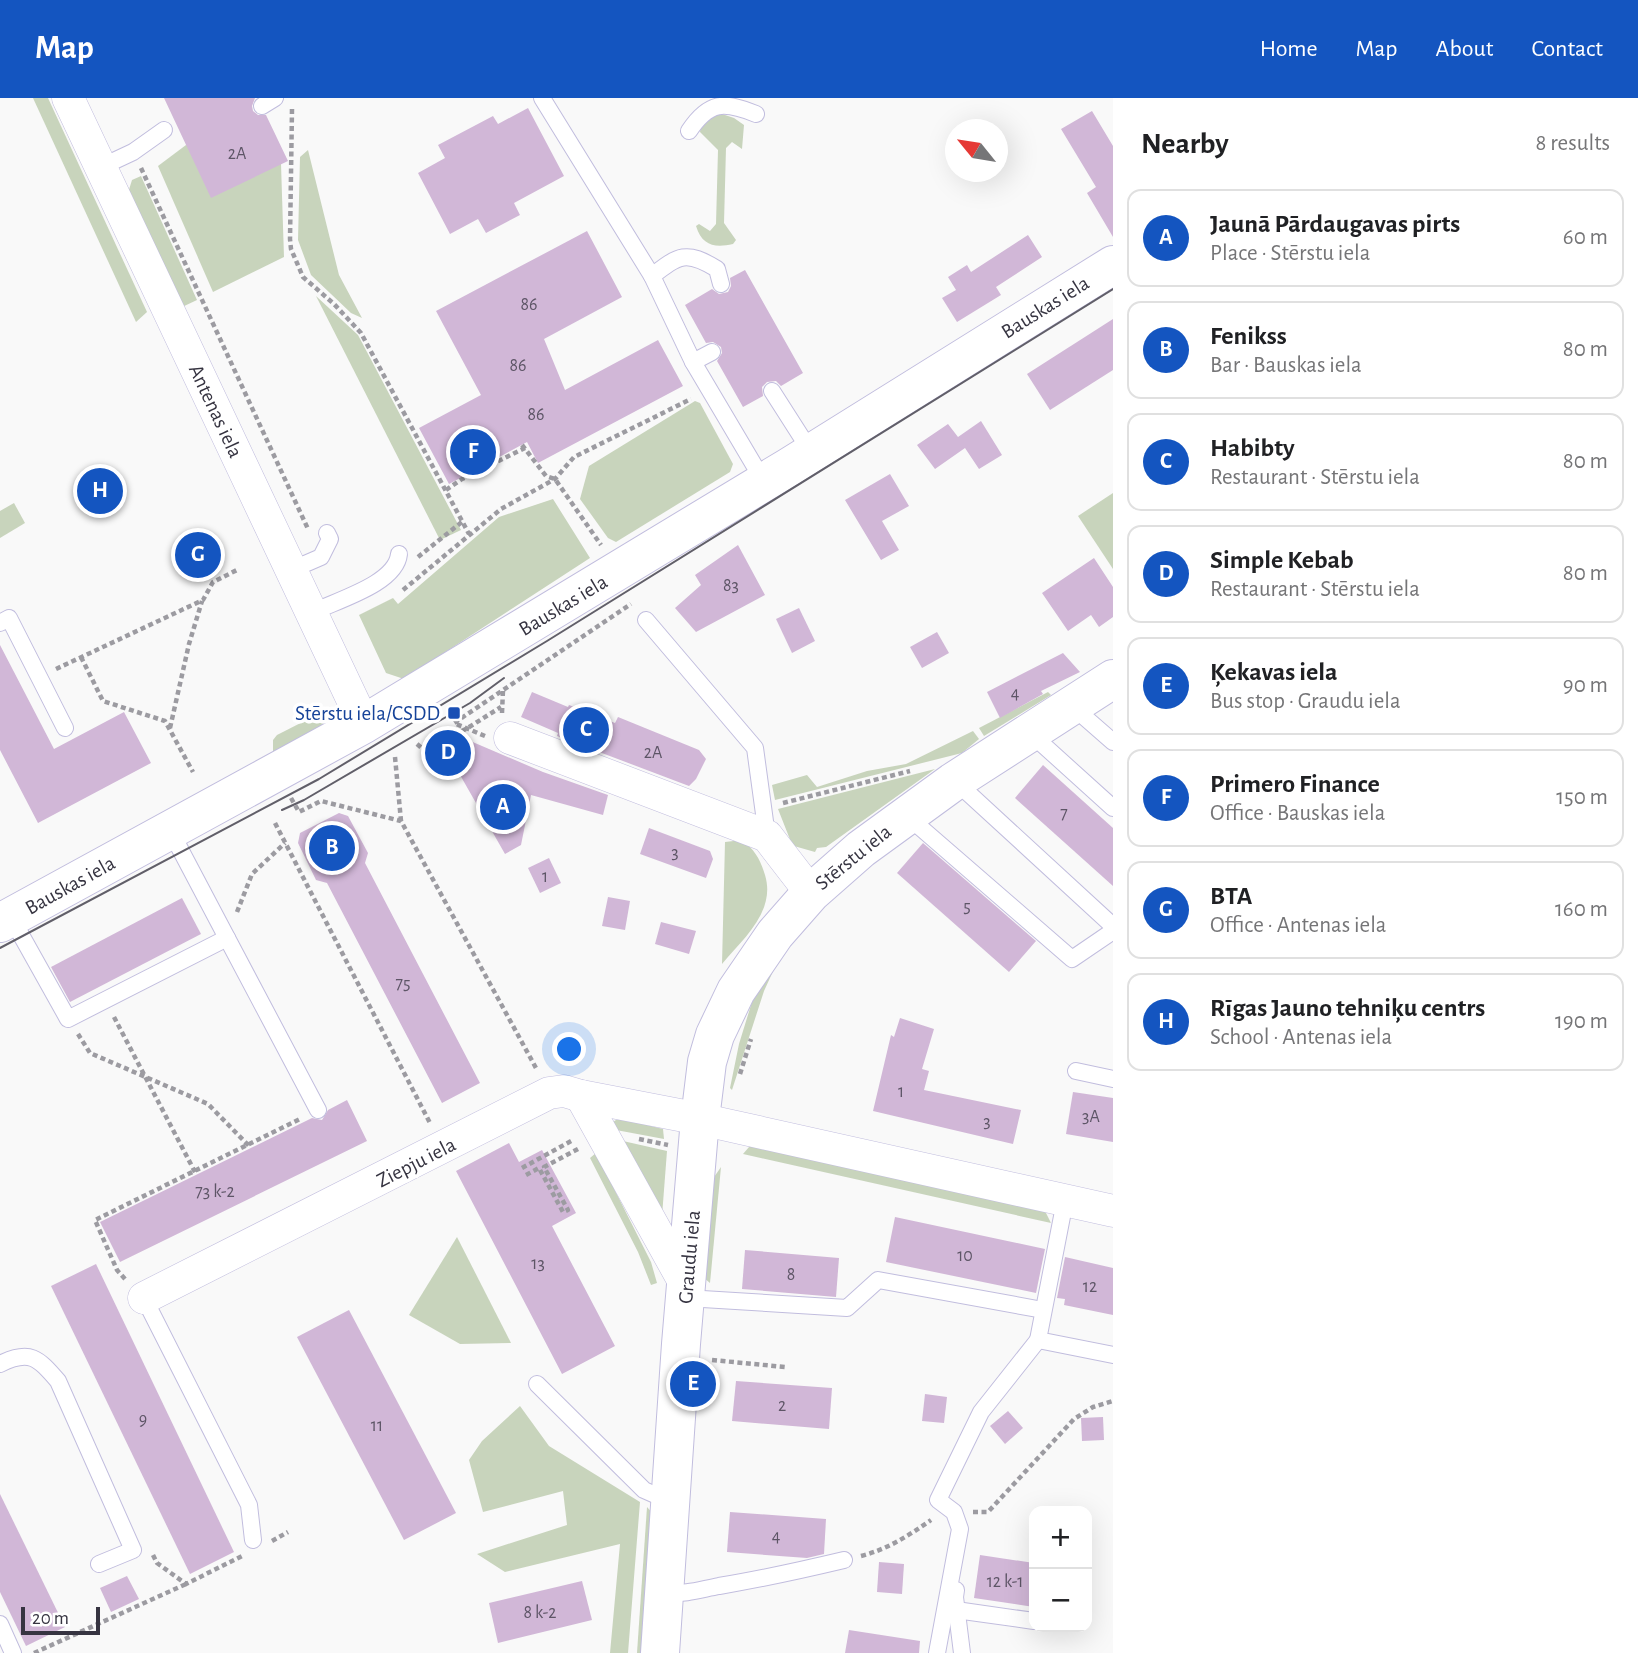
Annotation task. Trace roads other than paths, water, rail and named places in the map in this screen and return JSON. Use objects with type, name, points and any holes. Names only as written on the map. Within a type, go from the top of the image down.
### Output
[{"type":"street","name":"Antenas iela","points":[[68,98],[364,724]]},
{"type":"street","name":"Bauskas iela","points":[[6,920],[364,724],[627,586],[764,482],[1113,265]]},
{"type":"street","name":"Stērstu iela","points":[[765,822],[811,893],[861,849],[906,815],[936,776],[1030,733],[1113,679]]},
{"type":"street","points":[[510,738],[765,822]]},
{"type":"street","name":"Graudu iela","points":[[660,1653],[686,1292],[707,1062],[715,1035],[736,991],[775,934],[811,893]]},
{"type":"street","name":"Ziepju iela","points":[[137,1291],[444,1148],[549,1093],[564,1091],[581,1096]]},
{"type":"street","points":[[686,1292],[588,1140],[581,1096],[699,1135],[1113,1211]]},
{"type":"lane","points":[[542,98],[652,276],[694,362],[764,482]]},
{"type":"lane","points":[[689,131],[700,115],[718,105],[738,107],[756,114]]},
{"type":"lane","points":[[101,167],[133,152],[164,130]]},
{"type":"lane","points":[[652,276],[676,258],[698,258],[717,270],[721,284]]},
{"type":"lane","points":[[694,362],[712,352]]},
{"type":"lane","points":[[772,391],[811,452]]},
{"type":"lane","points":[[291,570],[321,557],[330,539],[327,533]]},
{"type":"lane","points":[[311,613],[377,584],[391,573],[399,554]]},
{"type":"lane","points":[[0,623],[9,618],[65,728]]},
{"type":"lane","points":[[646,620],[755,748],[765,822]]},
{"type":"lane","points":[[1071,706],[1113,742]]},
{"type":"lane","points":[[1030,733],[1113,808]]},
{"type":"lane","points":[[906,815],[1072,960],[1113,928],[966,791],[936,776]]},
{"type":"lane","points":[[170,830],[317,1110]]},
{"type":"lane","points":[[6,920],[68,1019],[227,938]]},
{"type":"lane","points":[[1076,1071],[1113,1079]]},
{"type":"lane","points":[[937,1653],[960,1530],[954,1512],[938,1500],[981,1412],[1038,1340],[1065,1201]]},
{"type":"lane","points":[[686,1292],[847,1308],[878,1280],[1043,1310]]},
{"type":"lane","points":[[137,1291],[249,1506],[256,1545]]},
{"type":"lane","points":[[1038,1340],[1113,1355]]},
{"type":"lane","points":[[0,1364],[17,1356],[40,1360],[58,1381],[134,1550],[99,1564]]},
{"type":"lane","points":[[537,1384],[644,1490],[672,1502]]},
{"type":"lane","points":[[962,1653],[955,1597],[965,1553]]},
{"type":"lane","points":[[665,1593],[690,1594],[701,1589],[844,1560]]},
{"type":"lane","points":[[956,1610],[1029,1620]]},
{"type":"lane","points":[[0,1624],[12,1653]]},
{"type":"tram line","points":[[0,948],[319,779],[547,641],[1113,289]]},
{"type":"tram line","points":[[282,810],[304,800],[470,703],[504,678]]},
{"type":"place","name":"Primero Finance","points":[[473,452]]},
{"type":"place","name":"Rīgas Jauno tehniķu centrs","points":[[100,491]]},
{"type":"place","name":"BTA","points":[[198,555]]},
{"type":"place","name":"Stērstu iela/CSDD","points":[[454,713]]},
{"type":"place","name":"Habibty","points":[[586,730]]},
{"type":"place","name":"Simple Kebab","points":[[448,753]]},
{"type":"place","name":"Jaunā Pārdaugavas pirts","points":[[503,807]]},
{"type":"place","name":"Fenikss","points":[[332,848]]},
{"type":"place","name":"Ķekavas iela","points":[[693,1384]]}]
